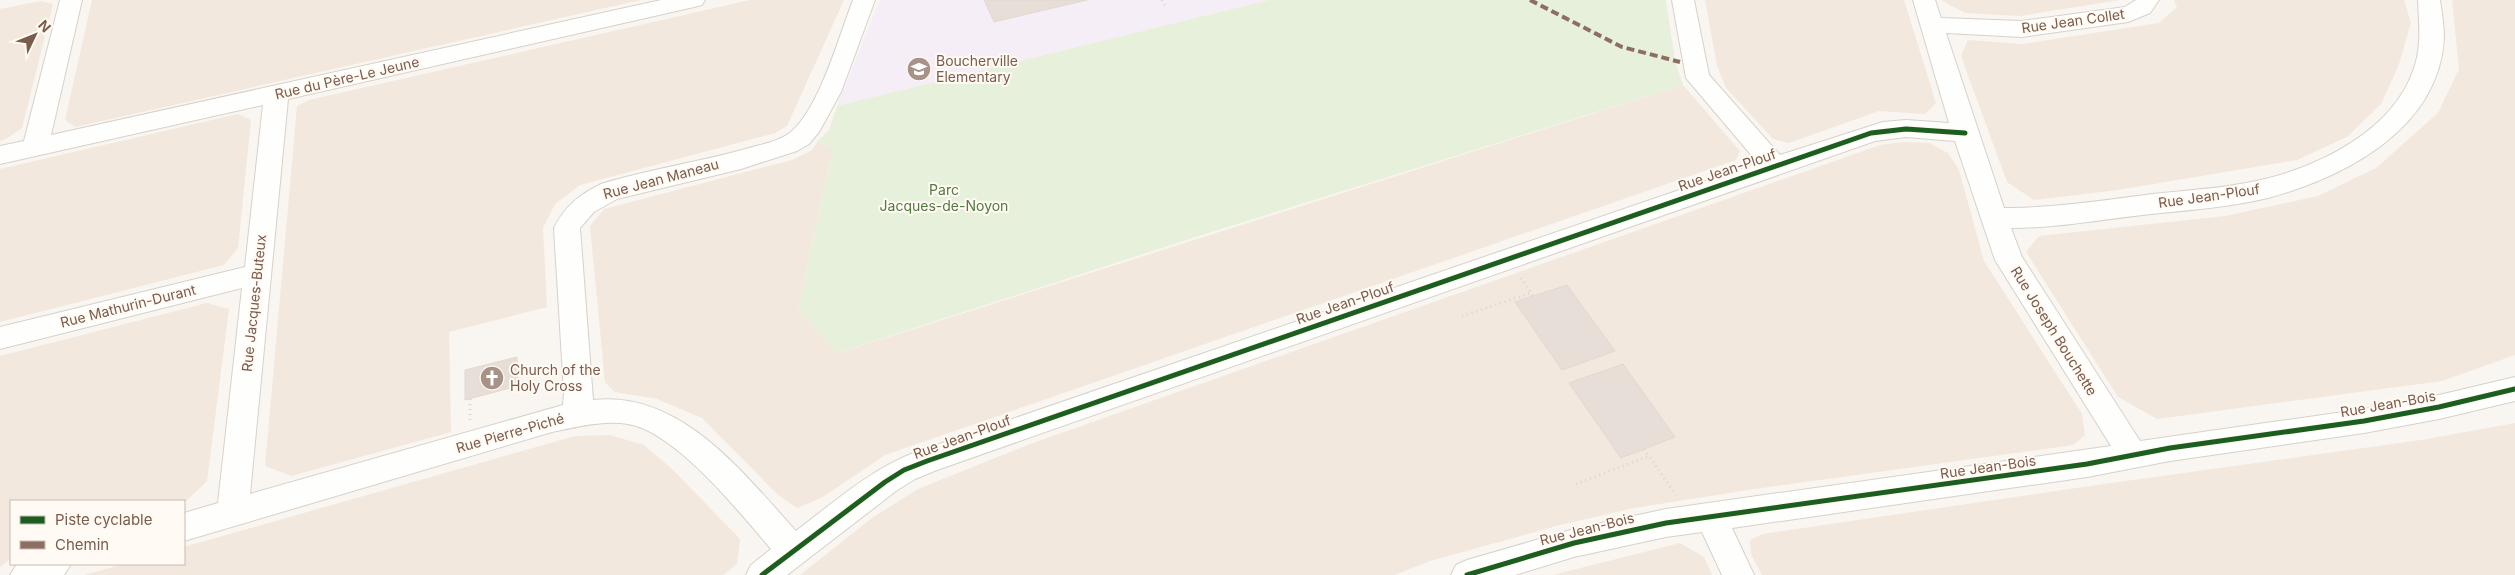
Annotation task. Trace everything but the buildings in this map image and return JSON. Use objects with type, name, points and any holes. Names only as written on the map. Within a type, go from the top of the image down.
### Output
[{"type":"street","points":[[35,147],[71,0]]},
{"type":"street","name":"Rue du Père-Le Jeune","points":[[0,155],[694,0]]},
{"type":"street","name":"Rue Jean Maneau","points":[[577,414],[579,393],[567,228],[571,217],[592,199],[610,191],[786,146],[798,140],[810,126],[821,108],[864,0]]},
{"type":"street","points":[[1683,0],[1694,66],[1698,78],[1775,166]]},
{"type":"street","name":"Rue Joseph Bouchette","points":[[1924,0],[1965,132],[1994,218],[2017,276],[2133,455]]},
{"type":"street","name":"Rue Jean Collet","points":[[1932,25],[2022,29],[2128,14],[2146,5],[2148,0]]},
{"type":"street","name":"Rue Jean-Plouf","points":[[1994,218],[2042,218],[2242,193],[2294,180],[2352,155],[2394,123],[2408,106],[2419,87],[2430,61],[2433,22],[2430,0]]},
{"type":"street","name":"Rue Jacques-Buteux","points":[[233,512],[276,94]]},
{"type":"street","name":"Rue Jean-Plouf","points":[[762,575],[885,482],[904,470],[926,461],[1775,166],[1891,128],[1965,132]]},
{"type":"street","name":"Rue Mathurin-Durant","points":[[0,338],[257,274]]},
{"type":"street","name":"Rue Jean-Bois","points":[[1467,575],[1602,536],[1711,517],[2087,464],[2133,455],[2364,421],[2439,407],[2515,389]]},
{"type":"street","name":"Rue Pierre-Piché","points":[[185,526],[577,414],[596,411],[630,412],[659,422],[696,448],[793,551]]},
{"type":"street","points":[[1711,517],[1738,575]]},
{"type":"street","points":[[26,575],[52,565]]},
{"type":"path","points":[[1162,0],[1165,6]]},
{"type":"path","points":[[1462,316],[1532,294],[1515,270]]},
{"type":"path","points":[[470,399],[470,423]]},
{"type":"path","points":[[1644,449],[1682,504]]},
{"type":"path","points":[[1576,484],[1649,456]]},
{"type":"shaded area","points":[[92,0],[641,0],[75,127],[65,120]]},
{"type":"shaded area","points":[[750,0],[844,0],[787,126],[775,133],[580,185],[555,204],[543,228],[547,307],[449,332],[451,432],[291,476],[265,466],[297,106],[309,100]]},
{"type":"shaded area","name":"Boucherville Elementary","points":[[880,0],[1269,0],[837,106]]},
{"type":"shaded area","points":[[1705,0],[1904,0],[1936,103],[1925,114],[1879,111],[1789,143],[1773,139],[1726,88],[1717,66]]},
{"type":"shaded area","points":[[1941,0],[2120,0],[2020,16],[1965,13]]},
{"type":"shaded area","points":[[2174,0],[2404,0],[2411,23],[2398,67],[2381,104],[2347,137],[2297,160],[2118,190],[2034,200],[2007,182],[1961,56],[1968,40],[2022,44],[2159,23],[2177,7]]},
{"type":"shaded area","points":[[2452,0],[2515,0],[2515,355],[2442,381],[2157,419],[2118,397],[2026,252],[2039,236],[2225,216],[2318,196],[2376,168],[2438,113],[2459,69]]},
{"type":"shaded area","points":[[41,1],[53,4],[22,128],[0,141],[0,9]]},
{"type":"shaded area","points":[[1683,85],[1740,151],[1736,160],[885,455],[823,497],[797,508],[778,495],[702,418],[657,399],[615,392],[605,382],[590,226],[604,209],[792,160],[812,150],[818,141],[833,148],[798,308],[838,353]]},
{"type":"shaded area","points":[[238,114],[251,120],[238,248],[224,265],[0,322],[0,169]]},
{"type":"shaded area","points":[[1903,142],[1929,143],[1948,153],[1959,170],[1984,261],[2082,414],[2085,435],[2073,445],[1748,490],[1634,508],[1560,525],[1430,561],[1395,575],[800,575],[872,518],[918,489],[1030,444],[1880,145]]},
{"type":"shaded area","points":[[207,303],[229,309],[207,481],[185,502],[185,500],[10,500],[10,559],[0,567],[0,356]]},
{"type":"shaded area","points":[[2515,423],[2515,575],[1762,575],[1751,554],[1750,540],[1762,534],[2421,440]]},
{"type":"shaded area","points":[[610,435],[644,445],[672,469],[740,539],[737,564],[723,575],[84,575],[120,565],[185,565],[185,547],[575,436]]},
{"type":"shaded area","points":[[1680,543],[1704,557],[1712,575],[1553,575]]},
{"type":"green space","name":"Parc Jacques-de-Noyon","points":[[1269,0],[1666,0],[1675,61],[1683,85],[1202,235],[837,353],[798,308],[833,148],[818,141],[829,130],[837,106]]},
{"type":"marked path","points":[[1530,0],[1622,47],[1680,62]]},
{"type":"cycle path","points":[[762,575],[885,482],[904,470],[927,461],[1871,133],[1895,129],[1965,133]]},
{"type":"cycle path","points":[[1467,575],[1574,543],[1666,523],[2087,464],[2170,448],[2364,421],[2439,407],[2515,389]]},
{"type":"place","name":"Boucherville Elementary","points":[[919,69]]},
{"type":"place","name":"Church of the Holy Cross","points":[[492,378]]}]
